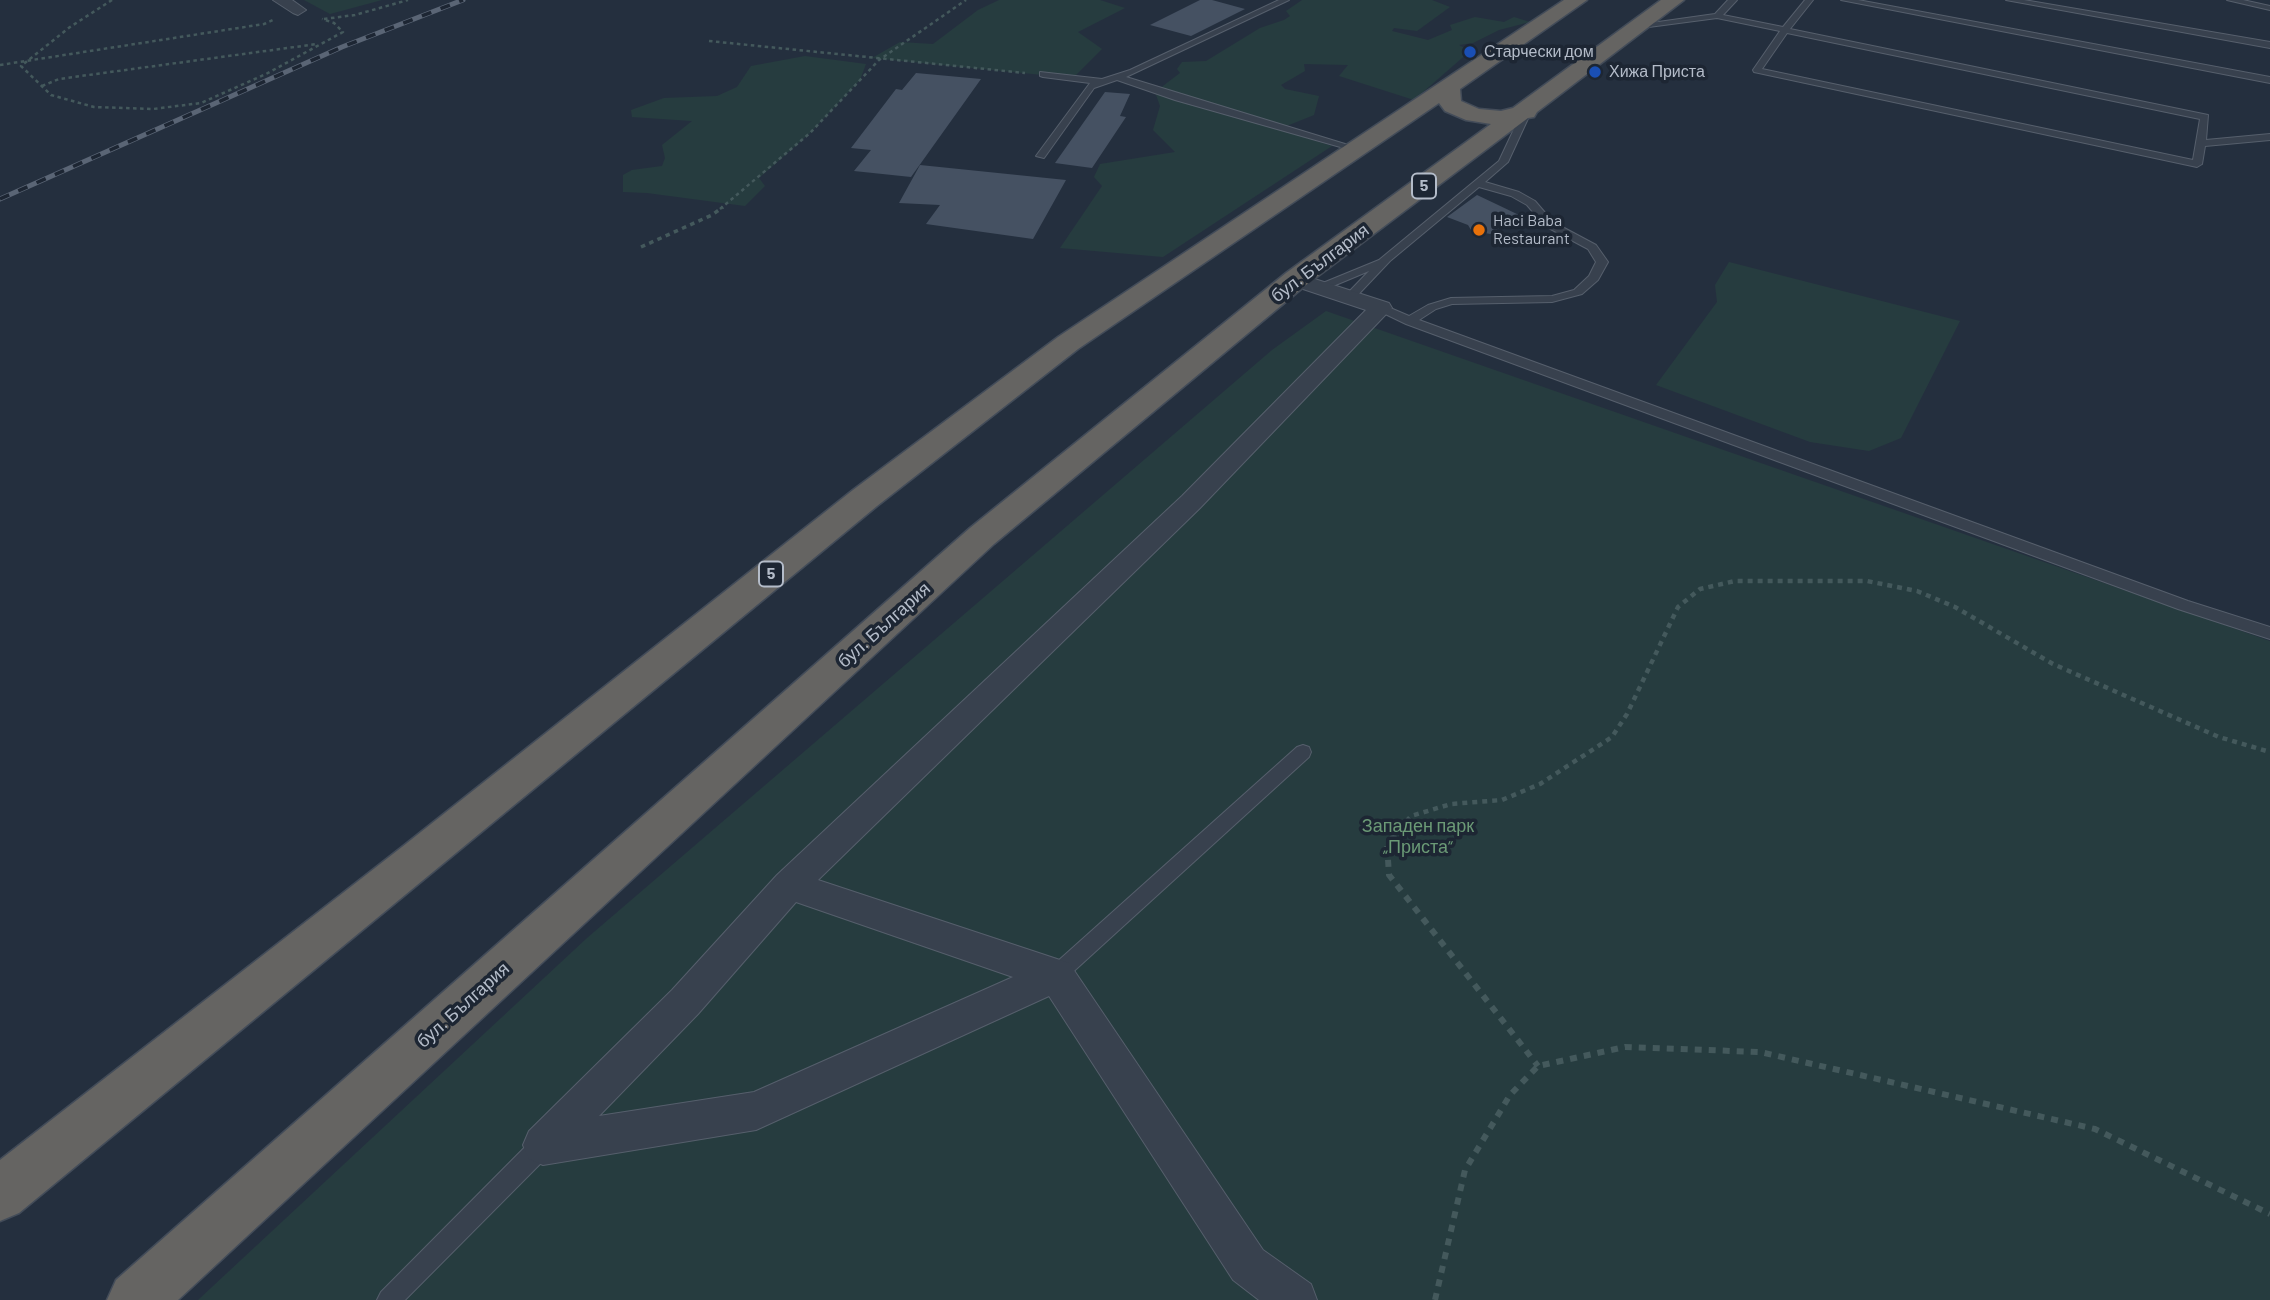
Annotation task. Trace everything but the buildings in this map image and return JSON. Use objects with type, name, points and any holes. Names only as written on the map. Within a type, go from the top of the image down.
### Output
[{"type":"highway","name":"5","points":[[0,1194],[429,852],[876,490],[1068,344],[1577,0]]},
{"type":"highway","name":"бул. България","points":[[136,1300],[982,536],[1323,288],[1526,112],[1674,0]]},
{"type":"highway","points":[[1449,88],[1448,100],[1453,106],[1474,115],[1501,118],[1526,112]]},
{"type":"street","points":[[281,0],[298,10]]},
{"type":"street","points":[[543,1145],[685,1002],[789,885],[1191,502],[1381,308],[1323,288]]},
{"type":"street","points":[[789,885],[1056,975],[1248,1265],[1295,1300]]},
{"type":"street","points":[[543,1145],[756,1111],[1056,975]]},
{"type":"lane","points":[[1041,156],[1091,86],[1119,78],[1285,0]]},
{"type":"lane","points":[[1717,16],[1733,0]]},
{"type":"lane","points":[[1641,25],[1717,16],[1785,30],[2205,117],[2197,164],[1757,70],[1785,30],[1809,0]]},
{"type":"lane","points":[[1845,0],[2270,80]]},
{"type":"lane","points":[[2010,0],[2270,45]]},
{"type":"lane","points":[[2237,1],[2270,8]]},
{"type":"lane","points":[[1043,75],[1101,82]]},
{"type":"lane","points":[[1119,78],[1355,150]]},
{"type":"lane","points":[[1323,288],[1386,259],[1503,162],[1526,112]]},
{"type":"lane","points":[[2201,143],[2270,137]]},
{"type":"lane","points":[[1410,321],[1432,306],[1451,301],[1552,299],[1578,292],[1594,278],[1602,262],[1592,247],[1549,224],[1531,203],[1515,194],[1478,183]]},
{"type":"lane","points":[[1323,288],[1386,259]]},
{"type":"lane","points":[[1381,308],[1410,321],[2183,605],[2270,633]]},
{"type":"lane","points":[[1056,975],[1303,752]]},
{"type":"lane","points":[[389,1300],[543,1145]]},
{"type":"path","points":[[0,65],[31,58],[264,23],[298,10],[334,23],[343,32],[266,74],[201,103],[153,109],[94,107],[51,95],[21,66],[31,58],[70,27],[112,0]]},
{"type":"path","points":[[322,19],[355,15],[408,0]]},
{"type":"path","points":[[641,247],[712,215],[729,203],[810,133],[880,60],[966,0]]},
{"type":"path","points":[[709,41],[1043,75]]},
{"type":"path","points":[[42,86],[59,79],[322,43]]},
{"type":"path","points":[[1538,1066],[1389,874],[1387,844],[1411,816],[1451,804],[1502,800],[1540,784],[1612,737],[1627,714],[1678,607],[1700,589],[1735,581],[1867,581],[1917,591],[1955,607],[2053,664],[2219,737],[2270,752]]},
{"type":"path","points":[[1435,1300],[1465,1170],[1510,1095],[1538,1066],[1625,1047],[1760,1052],[2095,1129],[2270,1214]]},
{"type":"green space","points":[[304,0],[382,0],[330,14]]},
{"type":"green space","points":[[999,0],[1100,0],[1125,8],[1078,32],[1102,49],[1073,78],[872,58],[900,42],[933,44],[978,10]]},
{"type":"green space","points":[[1302,0],[1432,0],[1450,7],[1417,31],[1394,28],[1392,31],[1428,40],[1452,30],[1450,25],[1475,17],[1504,22],[1514,17],[1530,22],[1499,30],[1473,43],[1459,45],[1470,51],[1414,100],[1339,76],[1348,65],[1304,64],[1305,71],[1281,85],[1285,89],[1319,96],[1314,115],[1279,129],[1332,146],[1163,257],[1060,248],[1102,186],[1094,177],[1100,164],[1175,152],[1153,130],[1160,106],[1155,92],[1180,73],[1177,69],[1182,62],[1206,61],[1260,28],[1284,20],[1290,16],[1286,11]]},
{"type":"green space","points":[[805,56],[866,64],[860,80],[810,133],[759,178],[765,186],[745,206],[623,192],[623,175],[632,170],[662,166],[665,158],[662,145],[692,121],[632,117],[631,110],[664,98],[717,96],[737,87],[751,66]]},
{"type":"green space","points":[[1729,262],[1960,321],[1901,438],[1869,451],[1810,442],[1656,385],[1717,302],[1715,285]]},
{"type":"green space","name":"Западен парк „Приста“","points":[[1326,311],[2270,641],[2270,1300],[198,1300],[587,938],[1272,350]]},
{"type":"railway","points":[[0,199],[342,47],[463,0]]},
{"type":"place","name":"Старчески дом","points":[[1470,52]]},
{"type":"place","name":"Хижа Приста","points":[[1595,72]]},
{"type":"place","name":"Haci Baba Restaurant","points":[[1479,230]]}]
